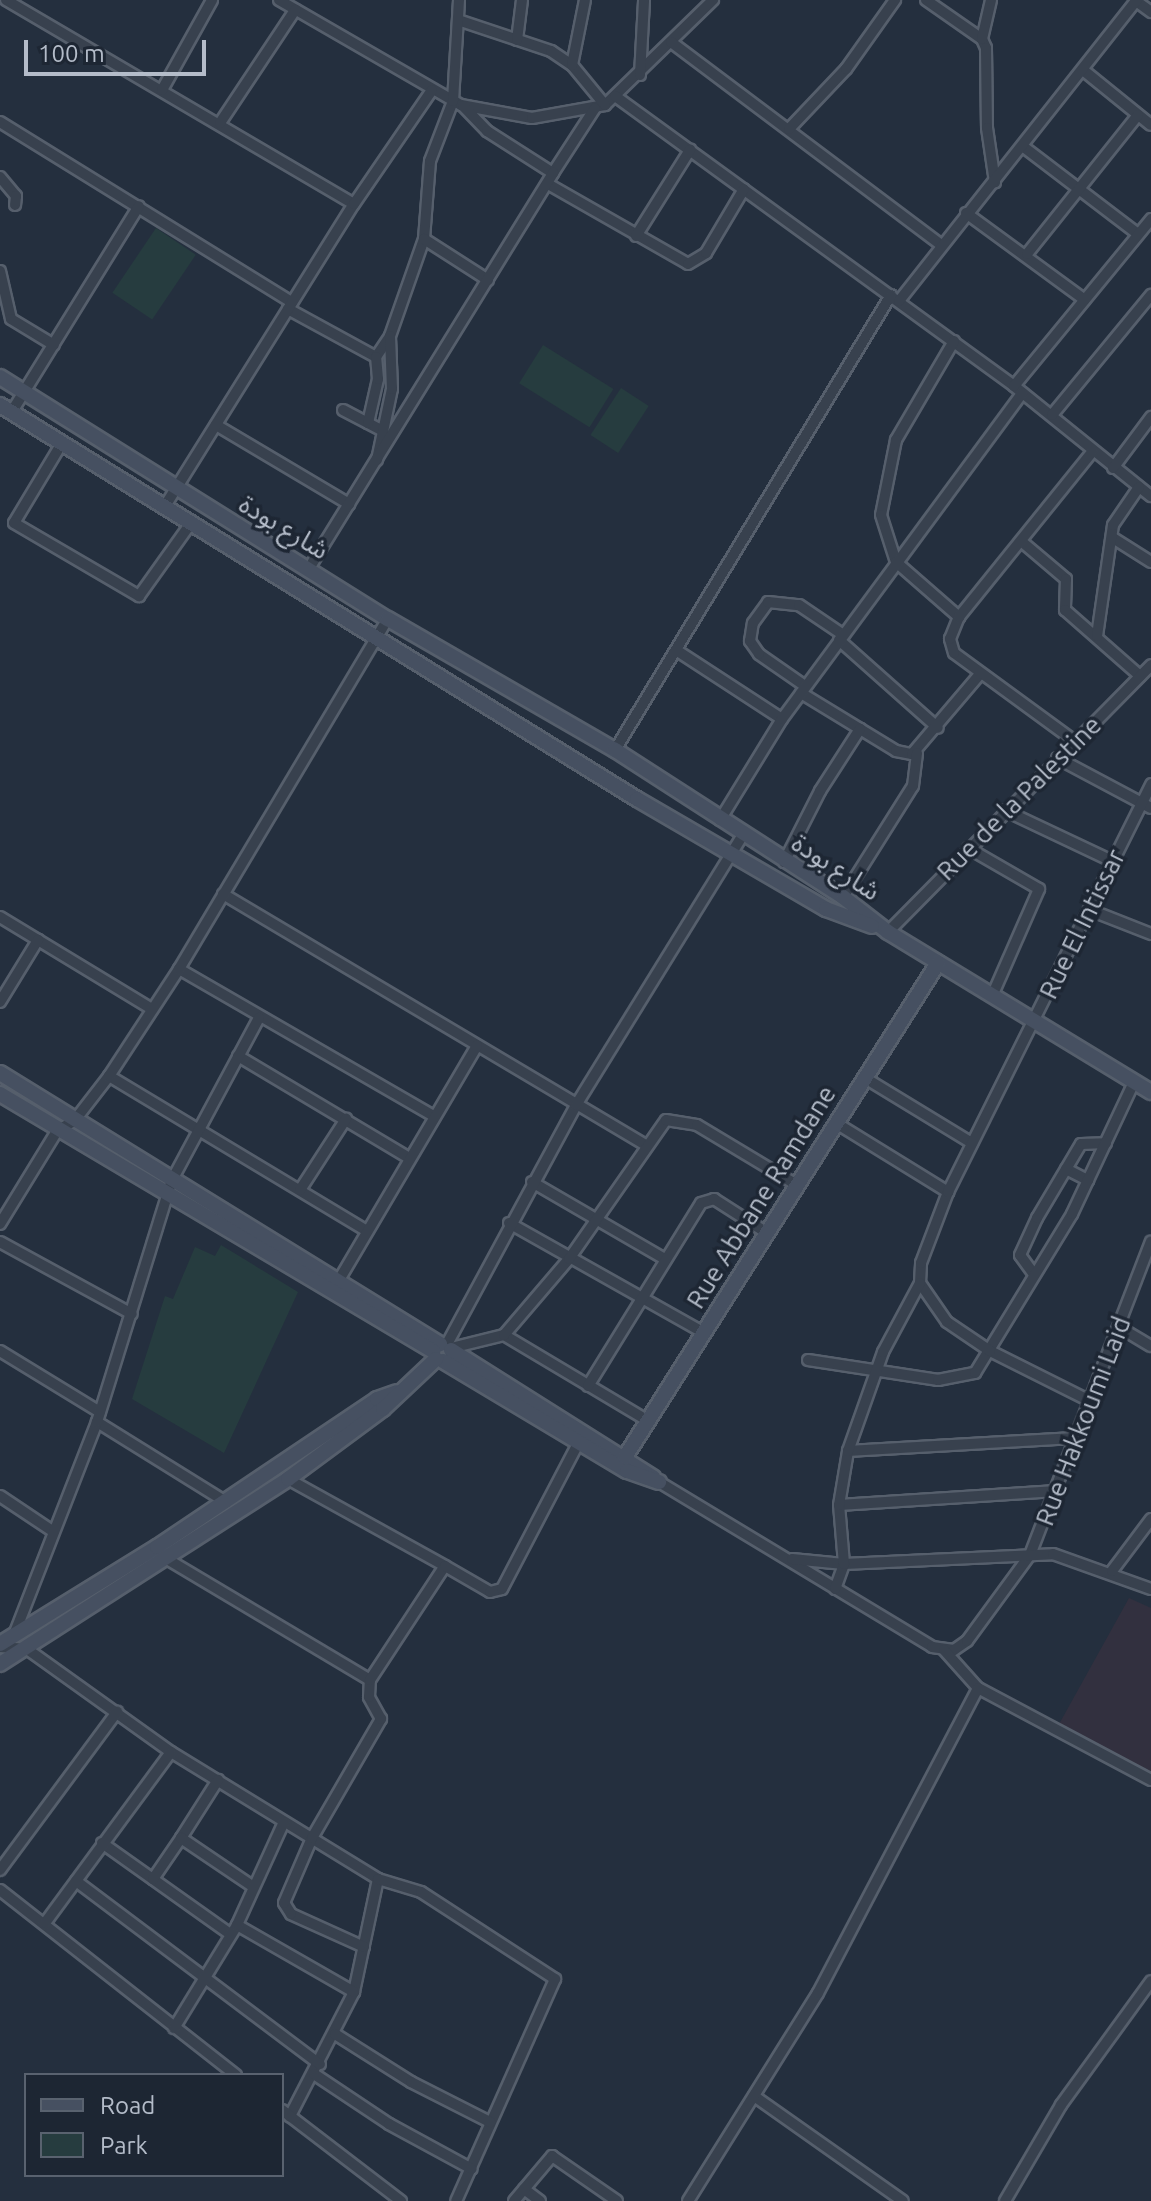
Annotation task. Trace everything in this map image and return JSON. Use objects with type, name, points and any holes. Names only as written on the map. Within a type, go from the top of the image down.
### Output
[{"type":"street","points":[[6,0],[354,204]]},
{"type":"street","points":[[162,90],[212,0]]},
{"type":"street","points":[[279,0],[457,103],[487,131],[553,173]]},
{"type":"street","points":[[368,423],[378,379],[376,357],[390,336],[424,239],[430,161],[457,103],[459,0]]},
{"type":"street","points":[[517,40],[522,0]]},
{"type":"street","points":[[572,65],[585,0]]},
{"type":"street","points":[[640,75],[644,0]]},
{"type":"street","points":[[308,570],[376,466],[553,173],[600,106],[640,75],[713,0]]},
{"type":"street","points":[[789,129],[846,69],[895,0]]},
{"type":"street","points":[[926,0],[982,39]]},
{"type":"street","points":[[991,0],[982,39],[995,182]]},
{"type":"street","points":[[615,750],[895,298],[1025,148],[1137,0],[1151,12]]},
{"type":"street","points":[[220,123],[295,10]]},
{"type":"street","points":[[458,20],[551,51],[572,65],[600,106]]},
{"type":"street","points":[[671,42],[941,245]]},
{"type":"street","points":[[1083,70],[1150,123]]},
{"type":"street","points":[[165,506],[354,204],[432,90]]},
{"type":"street","points":[[615,96],[954,341],[1052,415],[1151,496]]},
{"type":"street","points":[[457,103],[532,118],[600,106]]},
{"type":"street","points":[[1027,254],[1138,115]]},
{"type":"street","points":[[0,122],[139,206],[290,306],[376,357]]},
{"type":"street","points":[[1025,148],[1076,190],[1138,234]]},
{"type":"street","points":[[636,236],[690,150]]},
{"type":"street","points":[[0,177],[16,196],[15,205]]},
{"type":"street","points":[[548,184],[636,236],[694,264],[744,189]]},
{"type":"street","points":[[6,409],[25,392],[139,206]]},
{"type":"street","points":[[966,213],[1027,254],[1085,300]]},
{"type":"street","points":[[720,820],[782,719],[840,637],[1018,389],[1151,219]]},
{"type":"street","points":[[424,239],[488,280]]},
{"type":"street","points":[[0,271],[11,319],[54,345]]},
{"type":"street","points":[[1052,415],[1151,295]]},
{"type":"street","points":[[376,466],[395,368],[390,336]]},
{"type":"street","points":[[954,341],[911,408],[891,455],[881,515],[896,562],[959,617]]},
{"type":"street","name":"شارع بودة","points":[[0,377],[175,489],[388,619],[615,750],[784,862],[843,897],[888,932]]},
{"type":"street","name":"شارع بودة","points":[[6,409],[732,855],[826,909],[888,932]]},
{"type":"street","points":[[343,410],[383,431]]},
{"type":"street","points":[[1113,468],[1151,417]]},
{"type":"street","points":[[216,425],[349,504]]},
{"type":"street","points":[[62,443],[14,523],[139,596],[191,523]]},
{"type":"street","points":[[1073,740],[980,674],[950,646],[950,630],[1093,451]]},
{"type":"street","points":[[1097,636],[1116,518],[1139,487]]},
{"type":"street","points":[[1113,538],[1151,562]]},
{"type":"street","points":[[1021,541],[1066,579],[1065,610],[1140,676]]},
{"type":"street","points":[[917,753],[896,751],[860,729],[803,690],[753,647],[750,634],[768,602],[784,600],[840,637],[938,728]]},
{"type":"street","points":[[0,1224],[57,1131],[75,1120],[109,1076],[179,969],[388,619]]},
{"type":"street","points":[[676,650],[782,719]]},
{"type":"street","name":"Rue de la Palestine","points":[[888,932],[1004,810],[1151,665]]},
{"type":"street","points":[[843,897],[913,786],[917,753],[980,674]]},
{"type":"street","points":[[784,862],[820,791],[860,729]]},
{"type":"street","points":[[1057,758],[1146,806]]},
{"type":"street","name":"Rue El Intissar","points":[[844,1564],[839,1505],[848,1451],[876,1372],[920,1283],[924,1249],[972,1143],[1114,862],[1146,806],[1151,785]]},
{"type":"street","points":[[1004,810],[1114,862]]},
{"type":"street","points":[[0,1664],[288,1479],[383,1409],[397,1392],[443,1351],[509,1223],[576,1105],[743,835]]},
{"type":"street","points":[[968,848],[1039,889],[992,996]]},
{"type":"street","points":[[223,894],[645,1145]]},
{"type":"street","points":[[1090,910],[1151,934]]},
{"type":"street","points":[[0,917],[152,1009]]},
{"type":"street","points":[[888,932],[1151,1092]]},
{"type":"street","points":[[0,1002],[38,940]]},
{"type":"street","name":"Rue Abbane Ramdane","points":[[625,1457],[938,963]]},
{"type":"street","points":[[179,969],[259,1018],[434,1116]]},
{"type":"street","points":[[14,1635],[51,1530],[98,1417],[170,1187],[196,1127],[259,1018]]},
{"type":"street","points":[[339,1280],[477,1046]]},
{"type":"street","points":[[238,1056],[409,1158]]},
{"type":"street","points":[[0,1073],[75,1120],[170,1187],[534,1408],[625,1457],[659,1482],[835,1589],[944,1650],[978,1688],[1151,1780]]},
{"type":"street","points":[[109,1076],[367,1231]]},
{"type":"street","points":[[865,1078],[972,1143]]},
{"type":"street","points":[[808,1360],[938,1380],[965,1377],[982,1366],[1033,1273],[1046,1260],[1134,1082]]},
{"type":"street","points":[[0,1094],[57,1131],[170,1187],[339,1280],[443,1351]]},
{"type":"street","points":[[300,1190],[346,1119]]},
{"type":"street","points":[[504,1335],[569,1259],[663,1122],[687,1122],[797,1185]]},
{"type":"street","points":[[836,1123],[948,1192]]},
{"type":"street","points":[[1033,1273],[1020,1252],[1066,1169],[1081,1144],[1106,1143]]},
{"type":"street","points":[[1066,1169],[1088,1180]]},
{"type":"street","points":[[532,1182],[665,1259]]},
{"type":"street","points":[[588,1386],[639,1297],[706,1200],[721,1203],[767,1233]]},
{"type":"street","points":[[509,1223],[704,1333]]},
{"type":"street","points":[[0,1242],[132,1314]]},
{"type":"street","name":"Rue Hakkoumi Laid","points":[[944,1650],[967,1641],[1030,1555],[1151,1242]]},
{"type":"street","points":[[920,1283],[947,1322],[990,1351],[1088,1400]]},
{"type":"street","points":[[1119,1327],[1151,1346]]},
{"type":"street","points":[[443,1351],[493,1334],[504,1335],[648,1421]]},
{"type":"street","points":[[0,1351],[226,1502]]},
{"type":"street","points":[[0,1646],[226,1502],[377,1399],[397,1392]]},
{"type":"street","points":[[534,1408],[579,1442],[627,1471],[659,1482]]},
{"type":"street","points":[[848,1451],[1074,1438]]},
{"type":"street","points":[[288,1479],[445,1566],[499,1592],[579,1442]]},
{"type":"street","points":[[839,1505],[1053,1491]]},
{"type":"street","points":[[0,1496],[51,1530]]},
{"type":"street","points":[[1112,1571],[1151,1519]]},
{"type":"street","points":[[783,1557],[844,1564],[1067,1556],[1112,1571],[1151,1589]]},
{"type":"street","points":[[167,1559],[370,1680]]},
{"type":"street","points":[[835,1589],[844,1564]]},
{"type":"street","points":[[364,1947],[284,1907],[312,1838],[381,1719],[369,1697],[370,1680],[445,1566]]},
{"type":"street","points":[[0,1646],[27,1649],[171,1752],[378,1879],[421,1892],[555,1979],[456,2201]]},
{"type":"street","points":[[688,2201],[818,1993],[978,1688]]},
{"type":"street","points":[[0,1870],[117,1712]]},
{"type":"street","points":[[45,1923],[171,1752]]},
{"type":"street","points":[[153,1879],[218,1780]]},
{"type":"street","points":[[174,2028],[234,1930],[284,1822]]},
{"type":"street","points":[[181,1838],[252,1886]]},
{"type":"street","points":[[102,1843],[234,1930],[354,1992]]},
{"type":"street","points":[[378,1879],[354,1992],[317,2069],[286,2113],[401,2201]]},
{"type":"street","points":[[76,1881],[389,2124],[472,2169]]},
{"type":"street","points":[[0,1890],[233,2073]]},
{"type":"street","points":[[1005,2201],[1061,2105],[1151,1981]]},
{"type":"street","points":[[335,2034],[411,2082],[490,2122]]},
{"type":"street","points":[[754,2096],[903,2201]]},
{"type":"street","points":[[514,2201],[552,2156],[617,2201]]},
{"type":"street","points":[[524,2189],[540,2201]]},
{"type":"shaded area","points":[[1129,1598],[1151,1608],[1151,1772],[1142,1775],[1058,1726]]},
{"type":"green space","points":[[156,228],[196,255],[152,320],[112,293]]},
{"type":"green space","points":[[543,345],[613,389],[590,427],[519,383]]},
{"type":"green space","points":[[621,388],[649,406],[618,453],[591,435]]},
{"type":"green space","points":[[221,1245],[298,1292],[224,1453],[132,1399],[165,1296],[173,1299],[195,1247],[215,1256]]}]
